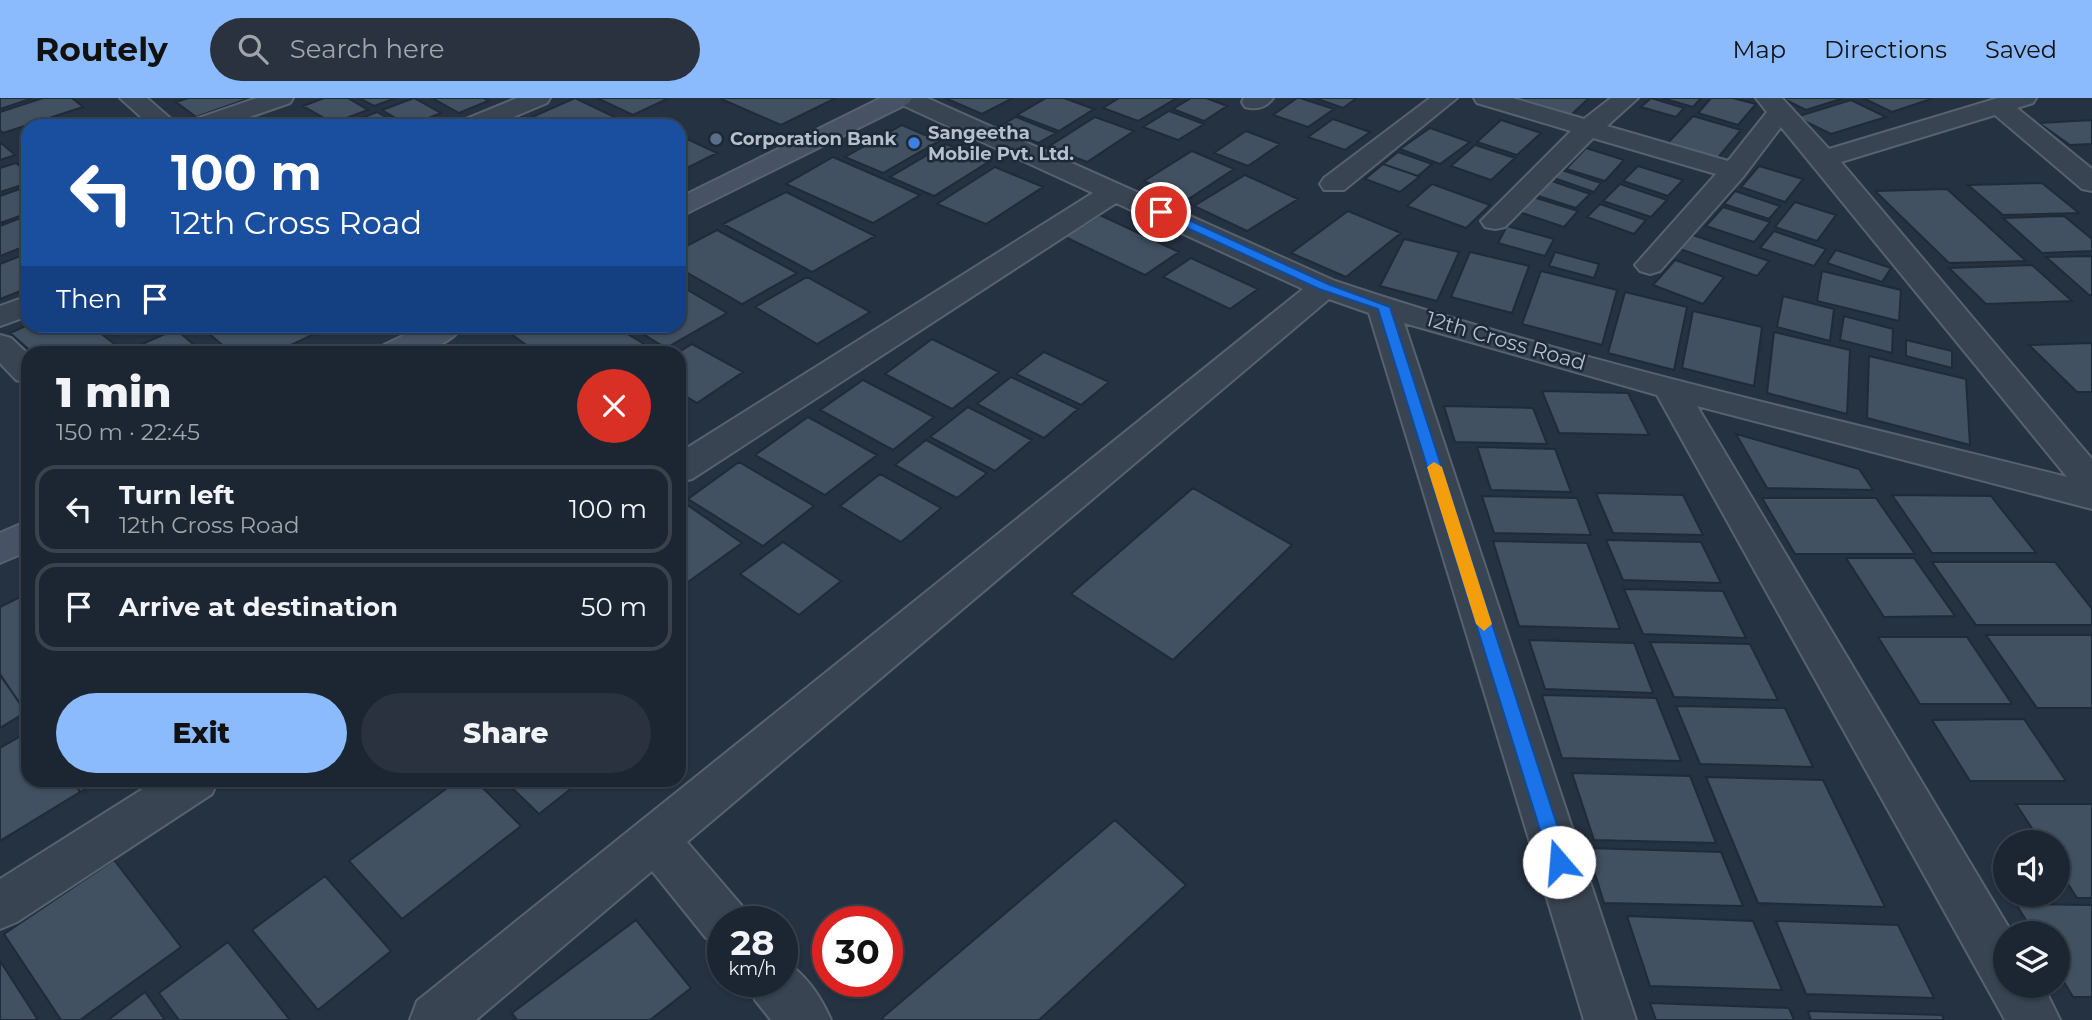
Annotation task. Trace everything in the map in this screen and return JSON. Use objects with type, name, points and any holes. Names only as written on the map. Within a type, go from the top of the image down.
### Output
[{"type":"main road","points":[[686,206],[901,98]]},
{"type":"main road","points":[[407,346],[433,333]]},
{"type":"main road","points":[[0,549],[21,538]]},
{"type":"street","points":[[132,98],[158,119]]},
{"type":"street","points":[[220,119],[281,98]]},
{"type":"street","points":[[487,119],[538,98]]},
{"type":"street","name":"12th Cross Road","points":[[907,98],[1324,287],[1383,307],[1670,388],[2092,496]]},
{"type":"street","points":[[1334,184],[1445,98]]},
{"type":"street","points":[[1486,98],[1734,171]]},
{"type":"street","points":[[1495,222],[1588,128],[1626,98]]},
{"type":"street","points":[[1824,159],[2012,102],[2092,183]]},
{"type":"street","points":[[1650,265],[1734,171],[1774,105],[1824,159],[2092,483]]},
{"type":"street","points":[[686,466],[1115,191]]},
{"type":"street","points":[[436,1020],[1324,287]]},
{"type":"street","points":[[1383,307],[1610,1020]]},
{"type":"street","points":[[0,317],[21,309]]},
{"type":"street","points":[[0,345],[21,366]]},
{"type":"street","points":[[1670,388],[1993,948]]},
{"type":"street","points":[[0,906],[185,787]]},
{"type":"street","points":[[656,841],[711,906]]},
{"type":"street","points":[[786,997],[805,1020]]},
{"type":"street","points":[[2021,998],[2034,1020]]},
{"type":"building","points":[[0,98],[33,98],[0,109]]},
{"type":"building","points":[[43,98],[72,98],[83,107],[46,119],[21,119],[21,127],[3,133],[0,130],[0,112]]},
{"type":"building","points":[[188,98],[250,98],[196,117],[176,102]]},
{"type":"building","points":[[324,98],[348,98],[368,110],[344,119],[326,119],[303,106]]},
{"type":"building","points":[[359,98],[396,98],[374,106]]},
{"type":"building","points":[[414,98],[441,113],[426,119],[397,119],[382,110]]},
{"type":"building","points":[[432,98],[484,98],[488,101],[459,113]]},
{"type":"building","points":[[575,98],[619,119],[532,119],[530,118]]},
{"type":"building","points":[[597,98],[669,98],[633,115]]},
{"type":"building","points":[[719,98],[836,98],[781,125]]},
{"type":"building","points":[[945,98],[1013,98],[982,114]]},
{"type":"building","points":[[1046,98],[1064,98],[1094,109],[1059,131],[1017,115]]},
{"type":"building","points":[[1119,98],[1177,98],[1138,121],[1103,108]]},
{"type":"building","points":[[1191,98],[1206,98],[1227,106],[1204,121],[1173,109]]},
{"type":"building","points":[[1297,98],[1334,109],[1308,127],[1273,115]]},
{"type":"building","points":[[1315,98],[1357,98],[1343,108]]},
{"type":"building","points":[[1515,98],[1589,98],[1571,115]]},
{"type":"building","points":[[1651,98],[1684,108],[1676,117],[1641,107]]},
{"type":"building","points":[[1662,98],[1701,98],[1693,107]]},
{"type":"building","points":[[1711,98],[1733,98],[1756,104],[1738,125],[1698,113]]},
{"type":"building","points":[[1782,98],[1844,98],[1806,110]]},
{"type":"building","points":[[1863,98],[1928,98],[1931,99],[1892,112]]},
{"type":"building","points":[[1851,100],[1886,117],[1831,134],[1796,117]]},
{"type":"building","points":[[1169,111],[1204,124],[1178,140],[1143,127]]},
{"type":"building","points":[[377,112],[389,119],[359,119]]},
{"type":"building","points":[[1693,116],[1741,130],[1716,160],[1666,145]]},
{"type":"building","points":[[1016,117],[1056,133],[1038,143],[998,127]]},
{"type":"building","points":[[1095,117],[1134,131],[1087,162],[1048,147]]},
{"type":"building","points":[[1333,119],[1370,132],[1345,150],[1308,137]]},
{"type":"building","points":[[1501,120],[1541,133],[1517,155],[1477,142]]},
{"type":"building","points":[[2092,120],[2092,144],[2070,145],[2039,123]]},
{"type":"building","points":[[902,125],[939,141],[883,173],[845,157]]},
{"type":"building","points":[[1430,128],[1470,142],[1440,164],[1400,149]]},
{"type":"building","points":[[1246,131],[1280,144],[1248,166],[1214,153]]},
{"type":"building","points":[[686,138],[717,153],[686,168]]},
{"type":"building","points":[[0,142],[15,155],[0,160]]},
{"type":"building","points":[[946,144],[990,161],[934,196],[890,177]]},
{"type":"building","points":[[1475,145],[1515,158],[1491,180],[1451,166]]},
{"type":"building","points":[[1586,148],[1624,160],[1605,181],[1566,169]]},
{"type":"building","points":[[1192,151],[1234,169],[1187,200],[1144,181]]},
{"type":"building","points":[[1398,152],[1432,164],[1418,176],[1383,164]]},
{"type":"building","points":[[833,157],[920,195],[873,223],[786,184]]},
{"type":"building","points":[[16,163],[21,167],[21,185],[0,192],[0,168]]},
{"type":"building","points":[[1383,164],[1419,177],[1400,192],[1365,179]]},
{"type":"building","points":[[1638,166],[1683,180],[1668,196],[1623,181]]},
{"type":"building","points":[[1759,166],[1803,179],[1785,202],[1741,187]]},
{"type":"building","points":[[995,167],[1043,187],[986,224],[937,204]]},
{"type":"building","points":[[1559,169],[1601,183],[1594,192],[1551,177]]},
{"type":"building","points":[[1245,175],[1298,199],[1247,231],[1194,206]]},
{"type":"building","points":[[1549,180],[1590,194],[1576,208],[1535,195]]},
{"type":"building","points":[[2042,183],[2079,213],[2003,215],[1968,185]]},
{"type":"building","points":[[1432,184],[1490,205],[1466,228],[1407,206]]},
{"type":"building","points":[[1620,184],[1667,200],[1651,217],[1603,201]]},
{"type":"building","points":[[21,188],[21,216],[0,223],[0,196]]},
{"type":"building","points":[[1947,189],[2026,261],[1949,263],[1875,191]]},
{"type":"building","points":[[1735,191],[1780,206],[1769,219],[1724,204]]},
{"type":"building","points":[[786,192],[875,236],[812,272],[723,224]]},
{"type":"building","points":[[1530,196],[1578,211],[1564,227],[1516,211]]},
{"type":"building","points":[[1795,202],[1836,215],[1817,241],[1775,227]]},
{"type":"building","points":[[1600,204],[1646,220],[1634,234],[1587,217]]},
{"type":"building","points":[[1723,207],[1770,222],[1754,242],[1706,226]]},
{"type":"building","points":[[1348,211],[1401,233],[1346,277],[1291,253]]},
{"type":"building","points":[[1100,215],[1179,252],[1145,275],[1065,237]]},
{"type":"building","points":[[2064,216],[2092,239],[2092,251],[2042,253],[2003,218]]},
{"type":"building","points":[[21,218],[21,248],[0,256],[0,226]]},
{"type":"building","points":[[1507,226],[1554,239],[1545,256],[1498,243]]},
{"type":"building","points":[[717,230],[797,273],[742,304],[686,272],[686,246]]},
{"type":"building","points":[[1774,231],[1826,249],[1814,266],[1760,248]]},
{"type":"building","points":[[1693,235],[1769,261],[1757,276],[1680,249]]},
{"type":"building","points":[[1404,239],[1459,252],[1437,301],[1380,286]]},
{"type":"building","points":[[1836,250],[1891,268],[1882,282],[1827,263]]},
{"type":"building","points":[[1470,252],[1529,266],[1512,313],[1451,297]]},
{"type":"building","points":[[1555,252],[1599,264],[1594,278],[1549,266]]},
{"type":"building","points":[[21,256],[21,291],[0,299],[0,264]]},
{"type":"building","points":[[2092,256],[2092,295],[2046,257]]},
{"type":"building","points":[[1191,258],[1258,289],[1230,309],[1163,277]]},
{"type":"building","points":[[1675,260],[1724,277],[1703,304],[1653,285]]},
{"type":"building","points":[[2032,265],[2072,301],[1986,304],[1949,268]]},
{"type":"building","points":[[1541,271],[1617,290],[1602,345],[1522,324]]},
{"type":"building","points":[[1822,271],[1901,290],[1899,321],[1817,301]]},
{"type":"building","points":[[807,277],[870,312],[817,344],[755,307]]},
{"type":"building","points":[[686,289],[727,313],[669,346],[663,346],[641,333],[686,333]]},
{"type":"building","points":[[1625,292],[1687,307],[1674,370],[1608,353]]},
{"type":"building","points":[[1783,296],[1834,309],[1830,341],[1777,327]]},
{"type":"building","points":[[1693,311],[1762,327],[1754,386],[1682,368]]},
{"type":"building","points":[[1844,316],[1893,329],[1892,353],[1840,340]]},
{"type":"building","points":[[21,328],[21,333],[100,333],[117,346],[25,346],[10,333]]},
{"type":"building","points":[[1774,332],[1850,350],[1847,414],[1767,393]]},
{"type":"building","points":[[167,333],[180,333],[195,346],[138,346]]},
{"type":"building","points":[[208,333],[316,333],[289,346],[224,346]]},
{"type":"building","points":[[510,333],[626,333],[647,346],[528,346]]},
{"type":"building","points":[[932,339],[999,372],[952,409],[885,374]]},
{"type":"building","points":[[1906,340],[1952,351],[1952,368],[1906,356]]},
{"type":"building","points":[[2092,343],[2092,392],[2077,392],[2029,345]]},
{"type":"building","points":[[692,344],[743,372],[697,403],[686,396],[686,348]]},
{"type":"building","points":[[1044,352],[1109,382],[1081,405],[1016,374]]},
{"type":"building","points":[[1869,356],[1966,379],[1970,445],[1867,418]]},
{"type":"building","points":[[1011,377],[1078,409],[1044,438],[977,404]]},
{"type":"building","points":[[863,380],[934,417],[893,450],[820,410]]},
{"type":"building","points":[[1542,391],[1628,393],[1649,435],[1559,433]]},
{"type":"building","points":[[1444,406],[1533,408],[1547,444],[1455,442]]},
{"type":"building","points":[[968,407],[1032,440],[995,471],[930,437]]},
{"type":"building","points":[[808,417],[877,455],[825,495],[755,455]]},
{"type":"building","points":[[1736,434],[1859,469],[1873,490],[1767,488]]},
{"type":"building","points":[[926,440],[987,473],[957,498],[895,465]]},
{"type":"building","points":[[1477,447],[1555,449],[1571,492],[1491,490]]},
{"type":"building","points":[[739,462],[814,506],[763,546],[688,499]]},
{"type":"building","points":[[880,474],[941,508],[901,542],[840,506]]},
{"type":"building","points":[[1193,488],[1292,545],[1173,660],[1071,594]]},
{"type":"building","points":[[1596,493],[1683,495],[1703,535],[1613,533]]},
{"type":"building","points":[[1892,495],[1991,496],[2036,553],[1932,553]]},
{"type":"building","points":[[1482,496],[1577,498],[1591,535],[1494,533]]},
{"type":"building","points":[[1762,498],[1876,498],[1915,554],[1795,554]]},
{"type":"building","points":[[686,504],[742,543],[686,583]]},
{"type":"building","points":[[1606,540],[1701,542],[1721,583],[1623,580]]},
{"type":"building","points":[[1493,541],[1587,543],[1620,629],[1519,626]]},
{"type":"building","points":[[783,542],[841,581],[799,615],[740,574]]},
{"type":"building","points":[[1846,558],[1914,558],[1955,616],[1884,617]]},
{"type":"building","points":[[1932,562],[2055,562],[2092,609],[2092,625],[1976,625]]},
{"type":"building","points":[[1624,589],[1723,591],[1746,638],[1643,634]]},
{"type":"building","points":[[21,596],[21,706],[0,674],[0,607]]},
{"type":"building","points":[[1986,635],[2092,635],[2092,708],[2037,708]]},
{"type":"building","points":[[1878,637],[1967,637],[2012,704],[1920,704]]},
{"type":"building","points":[[1529,640],[1634,643],[1653,693],[1545,689]]},
{"type":"building","points":[[1650,642],[1750,644],[1778,700],[1674,697]]},
{"type":"building","points":[[0,675],[21,705],[21,715],[0,728]]},
{"type":"building","points":[[1542,695],[1656,698],[1681,761],[1562,758]]},
{"type":"building","points":[[1676,706],[1785,708],[1813,767],[1700,764]]},
{"type":"building","points":[[2024,719],[2066,781],[1970,781],[1932,720]]},
{"type":"building","points":[[21,736],[21,787],[77,787],[80,792],[0,841],[0,748]]},
{"type":"building","points":[[1572,773],[1690,776],[1716,843],[1594,840]]},
{"type":"building","points":[[1706,777],[1823,780],[1885,907],[1758,903]]},
{"type":"building","points":[[449,787],[482,787],[521,826],[402,919],[349,861]]},
{"type":"building","points":[[511,787],[573,787],[539,814]]},
{"type":"building","points":[[2016,804],[2092,804],[2092,898],[2077,898],[2070,887],[2070,830],[2033,830]]},
{"type":"building","points":[[1115,820],[1186,885],[1039,1020],[882,1018]]},
{"type":"building","points":[[1587,848],[1721,852],[1743,906],[1604,903]]},
{"type":"building","points":[[114,860],[181,947],[80,1020],[61,1020],[4,934]]},
{"type":"building","points":[[325,876],[391,951],[318,1010],[252,930]]},
{"type":"building","points":[[2092,905],[2092,997],[2073,997],[2070,992],[2070,921],[2027,921],[2018,907]]},
{"type":"building","points":[[1627,916],[1753,921],[1782,990],[1650,986]]},
{"type":"building","points":[[636,920],[691,988],[650,1020],[517,1020],[512,1013]]},
{"type":"building","points":[[1776,921],[1898,925],[1934,998],[1806,994]]},
{"type":"building","points":[[228,942],[290,1020],[179,1020],[159,993]]},
{"type":"building","points":[[0,961],[38,1020],[0,1020]]},
{"type":"building","points":[[145,992],[165,1020],[108,1020]]},
{"type":"building","points":[[1650,1003],[1789,1008],[1794,1020],[1656,1020]]},
{"type":"building","points":[[1808,1011],[1942,1015],[1944,1020],[1811,1020]]},
{"type":"slow traffic","points":[[1434,467],[1484,624]]},
{"type":"place","name":"Corporation Bank","points":[[716,139]]},
{"type":"place","name":"Sangeetha Mobile Pvt. Ltd.","points":[[914,143]]},
{"type":"route","points":[[1161,212],[1324,287],[1383,307],[1559,862]]}]
